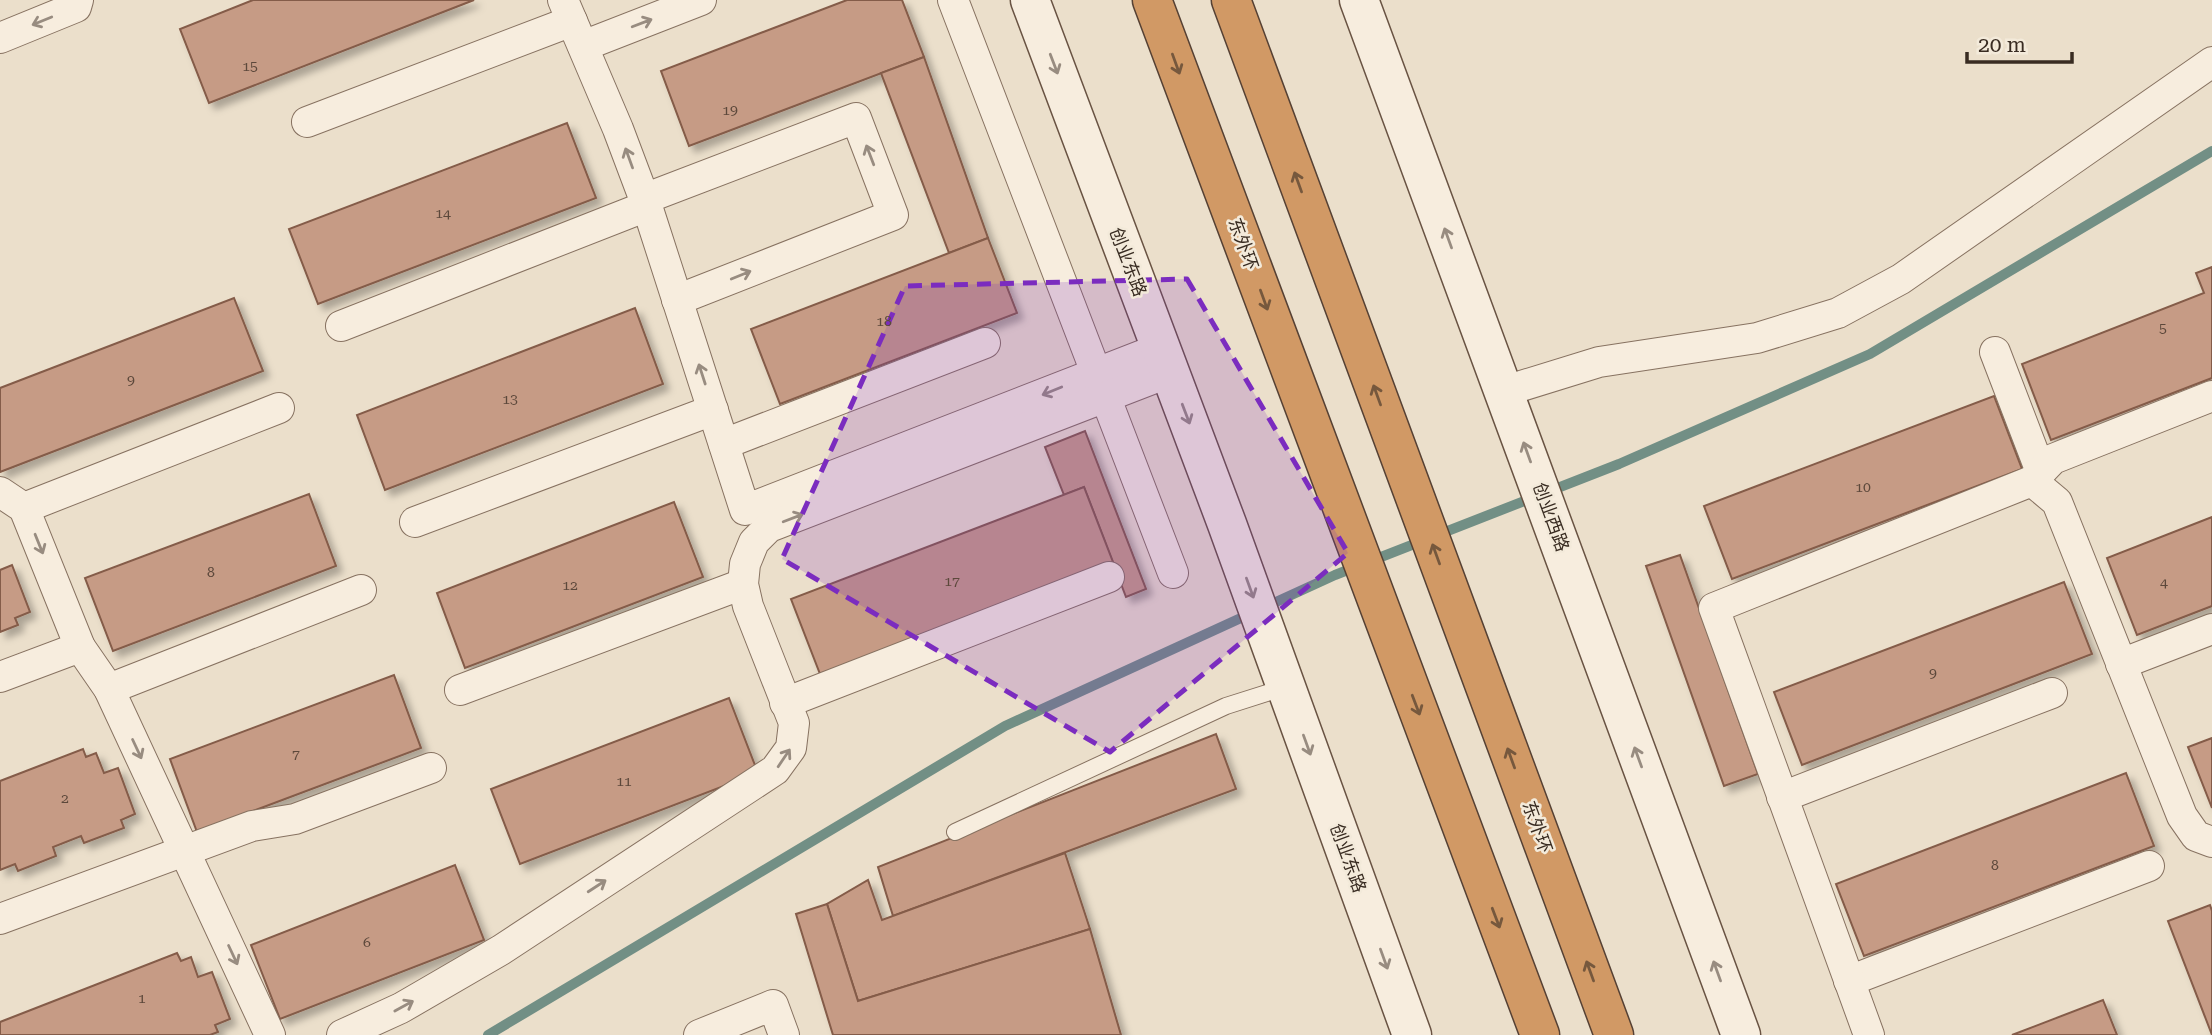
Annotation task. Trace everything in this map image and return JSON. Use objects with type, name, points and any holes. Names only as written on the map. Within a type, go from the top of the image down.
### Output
[{"type":"highway","name":"东外环","points":[[1152,0],[1540,1035]]},
{"type":"highway","name":"东外环","points":[[1231,0],[1614,1035]]},
{"type":"street","points":[[307,122],[573,22],[701,0]]},
{"type":"street","points":[[953,0],[1173,573]]},
{"type":"street","name":"创业东路","points":[[1030,0],[1227,524],[1412,1035]]},
{"type":"street","name":"创业西路","points":[[1360,0],[1741,1035]]},
{"type":"street","points":[[0,38],[83,2]]},
{"type":"street","points":[[573,22],[618,129],[645,203],[754,542]]},
{"type":"street","points":[[1505,391],[1599,362],[1757,338],[1838,313],[1901,279],[2212,62]]},
{"type":"street","points":[[341,326],[856,118],[893,215],[677,300]]},
{"type":"street","points":[[724,444],[985,343]]},
{"type":"street","points":[[1995,352],[2036,477],[2057,502],[2182,816],[2196,836],[2212,842]]},
{"type":"street","points":[[342,1035],[401,1008],[500,950],[775,770],[791,748],[794,723],[748,606],[743,584],[745,564],[754,542],[769,527],[1165,360]]},
{"type":"street","points":[[745,510],[1101,385]]},
{"type":"street","points":[[1869,1035],[1714,608],[2036,477],[2053,459],[2212,396]]},
{"type":"street","points":[[270,1035],[109,689],[80,647],[12,500],[279,408]]},
{"type":"street","points":[[415,522],[713,410]]},
{"type":"street","points":[[785,703],[1109,577]]},
{"type":"street","points":[[460,690],[743,584]]},
{"type":"street","points":[[109,689],[361,590]]},
{"type":"street","points":[[2121,664],[2212,629]]},
{"type":"street","points":[[0,677],[80,647]]},
{"type":"street","points":[[1782,797],[2052,693]]},
{"type":"street","points":[[0,919],[252,825],[295,819],[431,768]]},
{"type":"street","points":[[1849,981],[2149,866]]},
{"type":"street","points":[[699,1035],[773,1005],[784,1035]]},
{"type":"lane","points":[[955,832],[1226,706],[1285,684]]},
{"type":"highlighted area","points":[[1187,279],[1348,553],[1110,752],[782,559],[905,286]]},
{"type":"building","points":[[253,0],[474,0],[209,103],[180,29]]},
{"type":"building","points":[[847,0],[902,0],[924,57],[689,146],[661,71]]},
{"type":"building","points":[[924,57],[988,238],[949,253],[881,73]]},
{"type":"building","points":[[567,123],[596,198],[318,304],[289,229]]},
{"type":"building","points":[[988,238],[1017,313],[780,404],[751,329]]},
{"type":"building","points":[[2212,267],[2212,378],[2051,440],[2022,364],[2204,293],[2196,273]]},
{"type":"building","points":[[234,298],[263,371],[0,472],[0,388]]},
{"type":"building","points":[[635,308],[663,384],[385,490],[357,415]]},
{"type":"building","points":[[1994,396],[2022,469],[1732,579],[1704,506]]},
{"type":"building","points":[[1085,431],[1146,589],[1126,597],[1084,487],[1064,495],[1045,447]]},
{"type":"building","points":[[1084,487],[1113,562],[820,674],[791,599]]},
{"type":"building","points":[[309,494],[336,566],[113,651],[85,578]]},
{"type":"building","points":[[674,502],[703,577],[465,668],[437,593]]},
{"type":"building","points":[[2212,517],[2212,606],[2137,635],[2107,558]]},
{"type":"building","points":[[1680,555],[1758,774],[1724,786],[1646,566]]},
{"type":"building","points":[[12,565],[30,612],[15,618],[18,625],[0,632],[0,570]]},
{"type":"building","points":[[2064,582],[2092,654],[1802,765],[1774,692]]},
{"type":"building","points":[[394,675],[421,748],[197,832],[170,759]]},
{"type":"building","points":[[729,698],[758,773],[520,864],[491,789]]},
{"type":"building","points":[[1216,734],[1236,789],[893,916],[878,867]]},
{"type":"building","points":[[2212,738],[2212,808],[2188,747]]},
{"type":"building","points":[[83,749],[86,757],[96,753],[104,773],[118,768],[135,814],[121,820],[124,828],[84,843],[81,836],[53,847],[56,856],[18,871],[15,864],[0,870],[0,781]]},
{"type":"building","points":[[2126,773],[2154,846],[1864,956],[1836,884]]},
{"type":"building","points":[[1065,853],[1090,929],[858,1001],[827,904],[868,880],[882,920]]},
{"type":"building","points":[[455,865],[484,940],[280,1019],[251,945]]},
{"type":"building","points":[[827,904],[858,1001],[1090,929],[1121,1035],[833,1035],[796,914]]},
{"type":"building","points":[[2210,905],[2212,911],[2212,1035],[2168,921]]},
{"type":"building","points":[[177,953],[181,961],[191,957],[198,977],[212,972],[230,1019],[215,1025],[218,1032],[210,1035],[0,1035],[0,1022]]},
{"type":"building","points":[[2103,1000],[2117,1035],[2012,1035]]},
{"type":"waterway","points":[[488,1035],[1005,726],[1335,575],[1619,464],[1870,354],[2212,151]]}]
